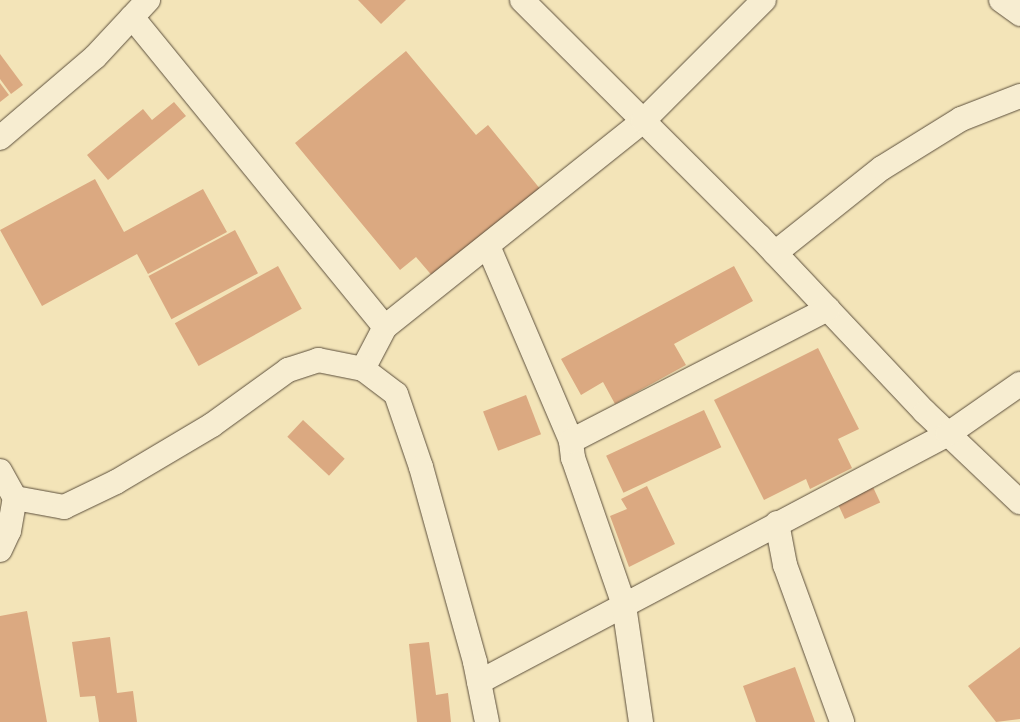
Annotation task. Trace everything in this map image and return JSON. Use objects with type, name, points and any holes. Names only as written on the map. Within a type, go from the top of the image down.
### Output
[{"type":"street","points":[[0,138],[95,57],[148,0]]},
{"type":"street","points":[[522,0],[775,253],[948,434],[1020,502]]},
{"type":"street","points":[[363,369],[385,327],[643,121],[764,0]]},
{"type":"street","points":[[1001,0],[1020,14]]},
{"type":"street","points":[[132,17],[385,327]]},
{"type":"street","points":[[775,253],[882,168],[961,120],[1020,96]]},
{"type":"street","points":[[488,246],[571,441],[573,458],[624,605],[641,722]]},
{"type":"street","points":[[571,441],[828,309]]},
{"type":"street","points":[[15,498],[64,507],[116,482],[212,425],[288,370],[318,360],[363,369],[396,394],[421,467],[479,682],[487,722]]},
{"type":"street","points":[[479,682],[948,434],[1020,384]]},
{"type":"street","points":[[0,471],[15,498],[9,531],[0,550]]},
{"type":"street","points":[[777,523],[785,565],[842,722]]},
{"type":"building","points":[[358,0],[406,0],[381,24]]},
{"type":"building","points":[[406,51],[476,135],[488,125],[541,190],[434,278],[416,257],[400,270],[295,143]]},
{"type":"building","points":[[0,54],[23,85],[11,94],[0,79]]},
{"type":"building","points":[[0,83],[9,95],[0,102]]},
{"type":"building","points":[[174,102],[186,116],[108,180],[87,155],[143,109],[152,120]]},
{"type":"building","points":[[95,179],[124,232],[203,189],[227,232],[148,274],[137,254],[42,306],[0,230]]},
{"type":"building","points":[[235,230],[258,273],[171,319],[148,276]]},
{"type":"building","points":[[278,266],[302,309],[199,366],[175,323]]},
{"type":"building","points":[[734,266],[753,301],[674,344],[686,365],[615,404],[603,382],[581,395],[561,359]]},
{"type":"building","points":[[818,348],[859,429],[838,439],[852,468],[810,489],[806,479],[764,500],[714,400]]},
{"type":"building","points":[[526,395],[541,434],[498,451],[483,411]]},
{"type":"building","points":[[704,410],[721,447],[623,493],[606,456]]},
{"type":"building","points":[[303,420],[345,459],[329,476],[287,437]]},
{"type":"building","points":[[647,486],[675,544],[629,567],[610,516],[627,509],[621,499]]},
{"type":"building","points":[[873,487],[880,502],[845,519],[838,503]]},
{"type":"building","points":[[27,611],[47,722],[0,722],[0,616]]},
{"type":"building","points":[[110,637],[117,693],[133,691],[137,722],[99,722],[95,696],[80,697],[72,642]]},
{"type":"building","points":[[429,642],[436,695],[448,693],[451,722],[417,722],[409,644]]},
{"type":"building","points":[[1020,647],[1020,719],[996,722],[968,686]]},
{"type":"building","points":[[795,667],[815,722],[756,722],[743,686]]}]
